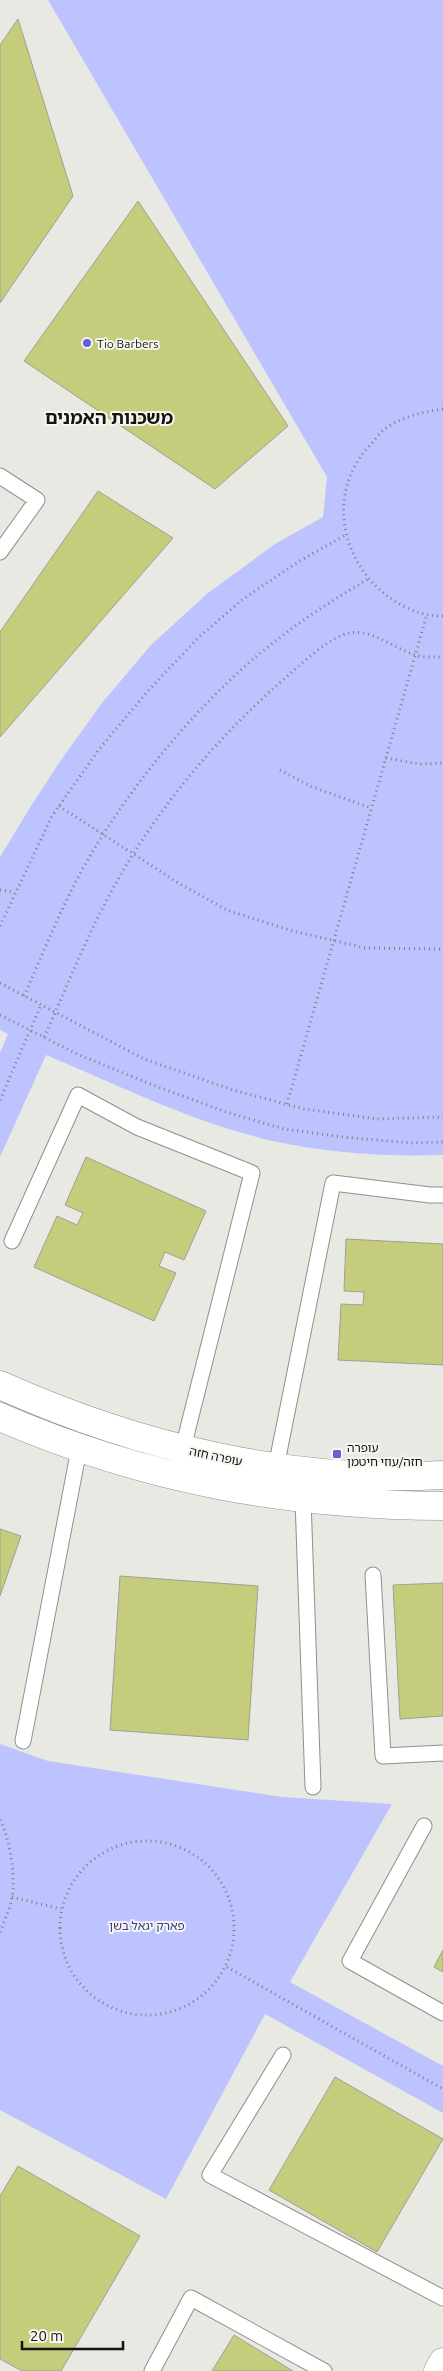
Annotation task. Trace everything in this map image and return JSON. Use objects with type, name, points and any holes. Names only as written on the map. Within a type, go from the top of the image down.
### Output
[{"type":"street","name":"עופרה חזה","points":[[0,1385],[112,1429],[183,1448],[276,1467],[389,1477],[443,1475]]},
{"type":"street","points":[[0,1417],[79,1448],[142,1468],[195,1481],[303,1500],[443,1506]]},
{"type":"street","points":[[438,2371],[443,2362]]},
{"type":"lane","points":[[0,476],[37,500],[0,552]]},
{"type":"lane","points":[[12,1241],[78,1094],[137,1127],[252,1172],[183,1448]]},
{"type":"lane","points":[[276,1467],[333,1183],[430,1195],[443,1194]]},
{"type":"lane","points":[[23,1741],[79,1448]]},
{"type":"lane","points":[[303,1500],[313,1787]]},
{"type":"lane","points":[[373,1575],[383,1756],[443,1753]]},
{"type":"lane","points":[[424,1826],[350,1961],[443,2013]]},
{"type":"lane","points":[[284,2055],[210,2175],[443,2298]]},
{"type":"lane","points":[[152,2371],[191,2298],[324,2371]]},
{"type":"path","points":[[443,409],[416,413],[385,429],[361,455],[346,487],[344,523],[353,557],[373,586],[402,606],[427,614],[443,616]]},
{"type":"path","points":[[0,926],[52,816],[100,748],[148,690],[198,638],[243,599],[298,562],[347,534]]},
{"type":"path","points":[[24,996],[58,919],[90,856],[125,802],[166,748],[203,707],[285,633],[368,579]]},
{"type":"path","points":[[288,1104],[427,614]]},
{"type":"path","points":[[44,1037],[100,913],[133,854],[168,801],[207,754],[259,701],[305,660],[343,635],[362,632],[415,655],[443,657]]},
{"type":"path","points":[[386,758],[419,764],[443,763]]},
{"type":"path","points":[[280,770],[310,786],[372,808]]},
{"type":"path","points":[[59,806],[133,854],[229,911],[293,931],[366,948],[443,949]]},
{"type":"path","points":[[0,890],[15,892]]},
{"type":"path","points":[[0,983],[144,1060],[233,1090],[304,1109],[377,1119],[443,1117]]},
{"type":"path","points":[[0,1100],[41,1005]]},
{"type":"path","points":[[0,1015],[77,1054],[153,1085],[226,1112],[284,1129],[342,1137],[411,1143],[443,1142]]},
{"type":"path","points":[[0,1820],[6,1831],[10,1855],[12,1897],[0,1932]]},
{"type":"path","points":[[147,1840],[177,1846],[203,1860],[223,1882],[234,1909],[235,1939],[227,1968],[210,1990],[202,1996],[187,2007],[160,2016],[132,2015],[105,2006],[82,1988],[67,1964],[59,1937],[61,1909],[72,1882],[92,1860],[118,1845],[147,1840]]},
{"type":"path","points":[[12,1897],[61,1909]]},
{"type":"path","points":[[227,1968],[443,2089]]},
{"type":"green space","points":[[48,0],[443,0],[443,1155],[358,1153],[315,1149],[273,1141],[186,1114],[46,1055],[0,1157],[0,1053],[8,1034],[0,1030],[0,857],[59,763],[102,703],[151,645],[208,593],[275,544],[323,517],[327,477]]},
{"type":"green space","name":"פארק יגאל בשן","points":[[0,1744],[48,1761],[282,1797],[392,1804],[290,1982],[443,2066],[443,2113],[265,2014],[166,2199],[0,2110]]},
{"type":"building","points":[[18,19],[73,196],[0,303],[0,45]]},
{"type":"building","points":[[138,201],[288,426],[215,489],[24,361]]},
{"type":"building","points":[[98,491],[173,538],[0,737],[0,632]]},
{"type":"building","points":[[86,1157],[206,1211],[184,1260],[165,1252],[159,1266],[176,1273],[154,1321],[34,1267],[57,1216],[77,1225],[83,1213],[65,1205]]},
{"type":"building","points":[[346,1239],[443,1244],[443,1365],[338,1360],[341,1304],[363,1305],[364,1292],[344,1291]]},
{"type":"building","points":[[0,1529],[21,1536],[0,1596]]},
{"type":"building","points":[[120,1576],[258,1586],[248,1740],[110,1730]]},
{"type":"building","points":[[443,1583],[443,1716],[400,1719],[393,1585]]},
{"type":"building","points":[[443,1950],[443,1972],[434,1967]]},
{"type":"building","points":[[335,2077],[443,2139],[377,2252],[269,2190]]},
{"type":"building","points":[[18,2166],[140,2236],[61,2371],[22,2371],[0,2359],[0,2196]]},
{"type":"building","points":[[234,2335],[293,2371],[212,2371]]},
{"type":"place","name":"Tio Barbers","points":[[87,343]]},
{"type":"place","name":"עופרה חזה/עוזי חיטמן","points":[[337,1454]]},
{"type":"district","name":"משכנות האמנים","points":[[109,417]]}]
